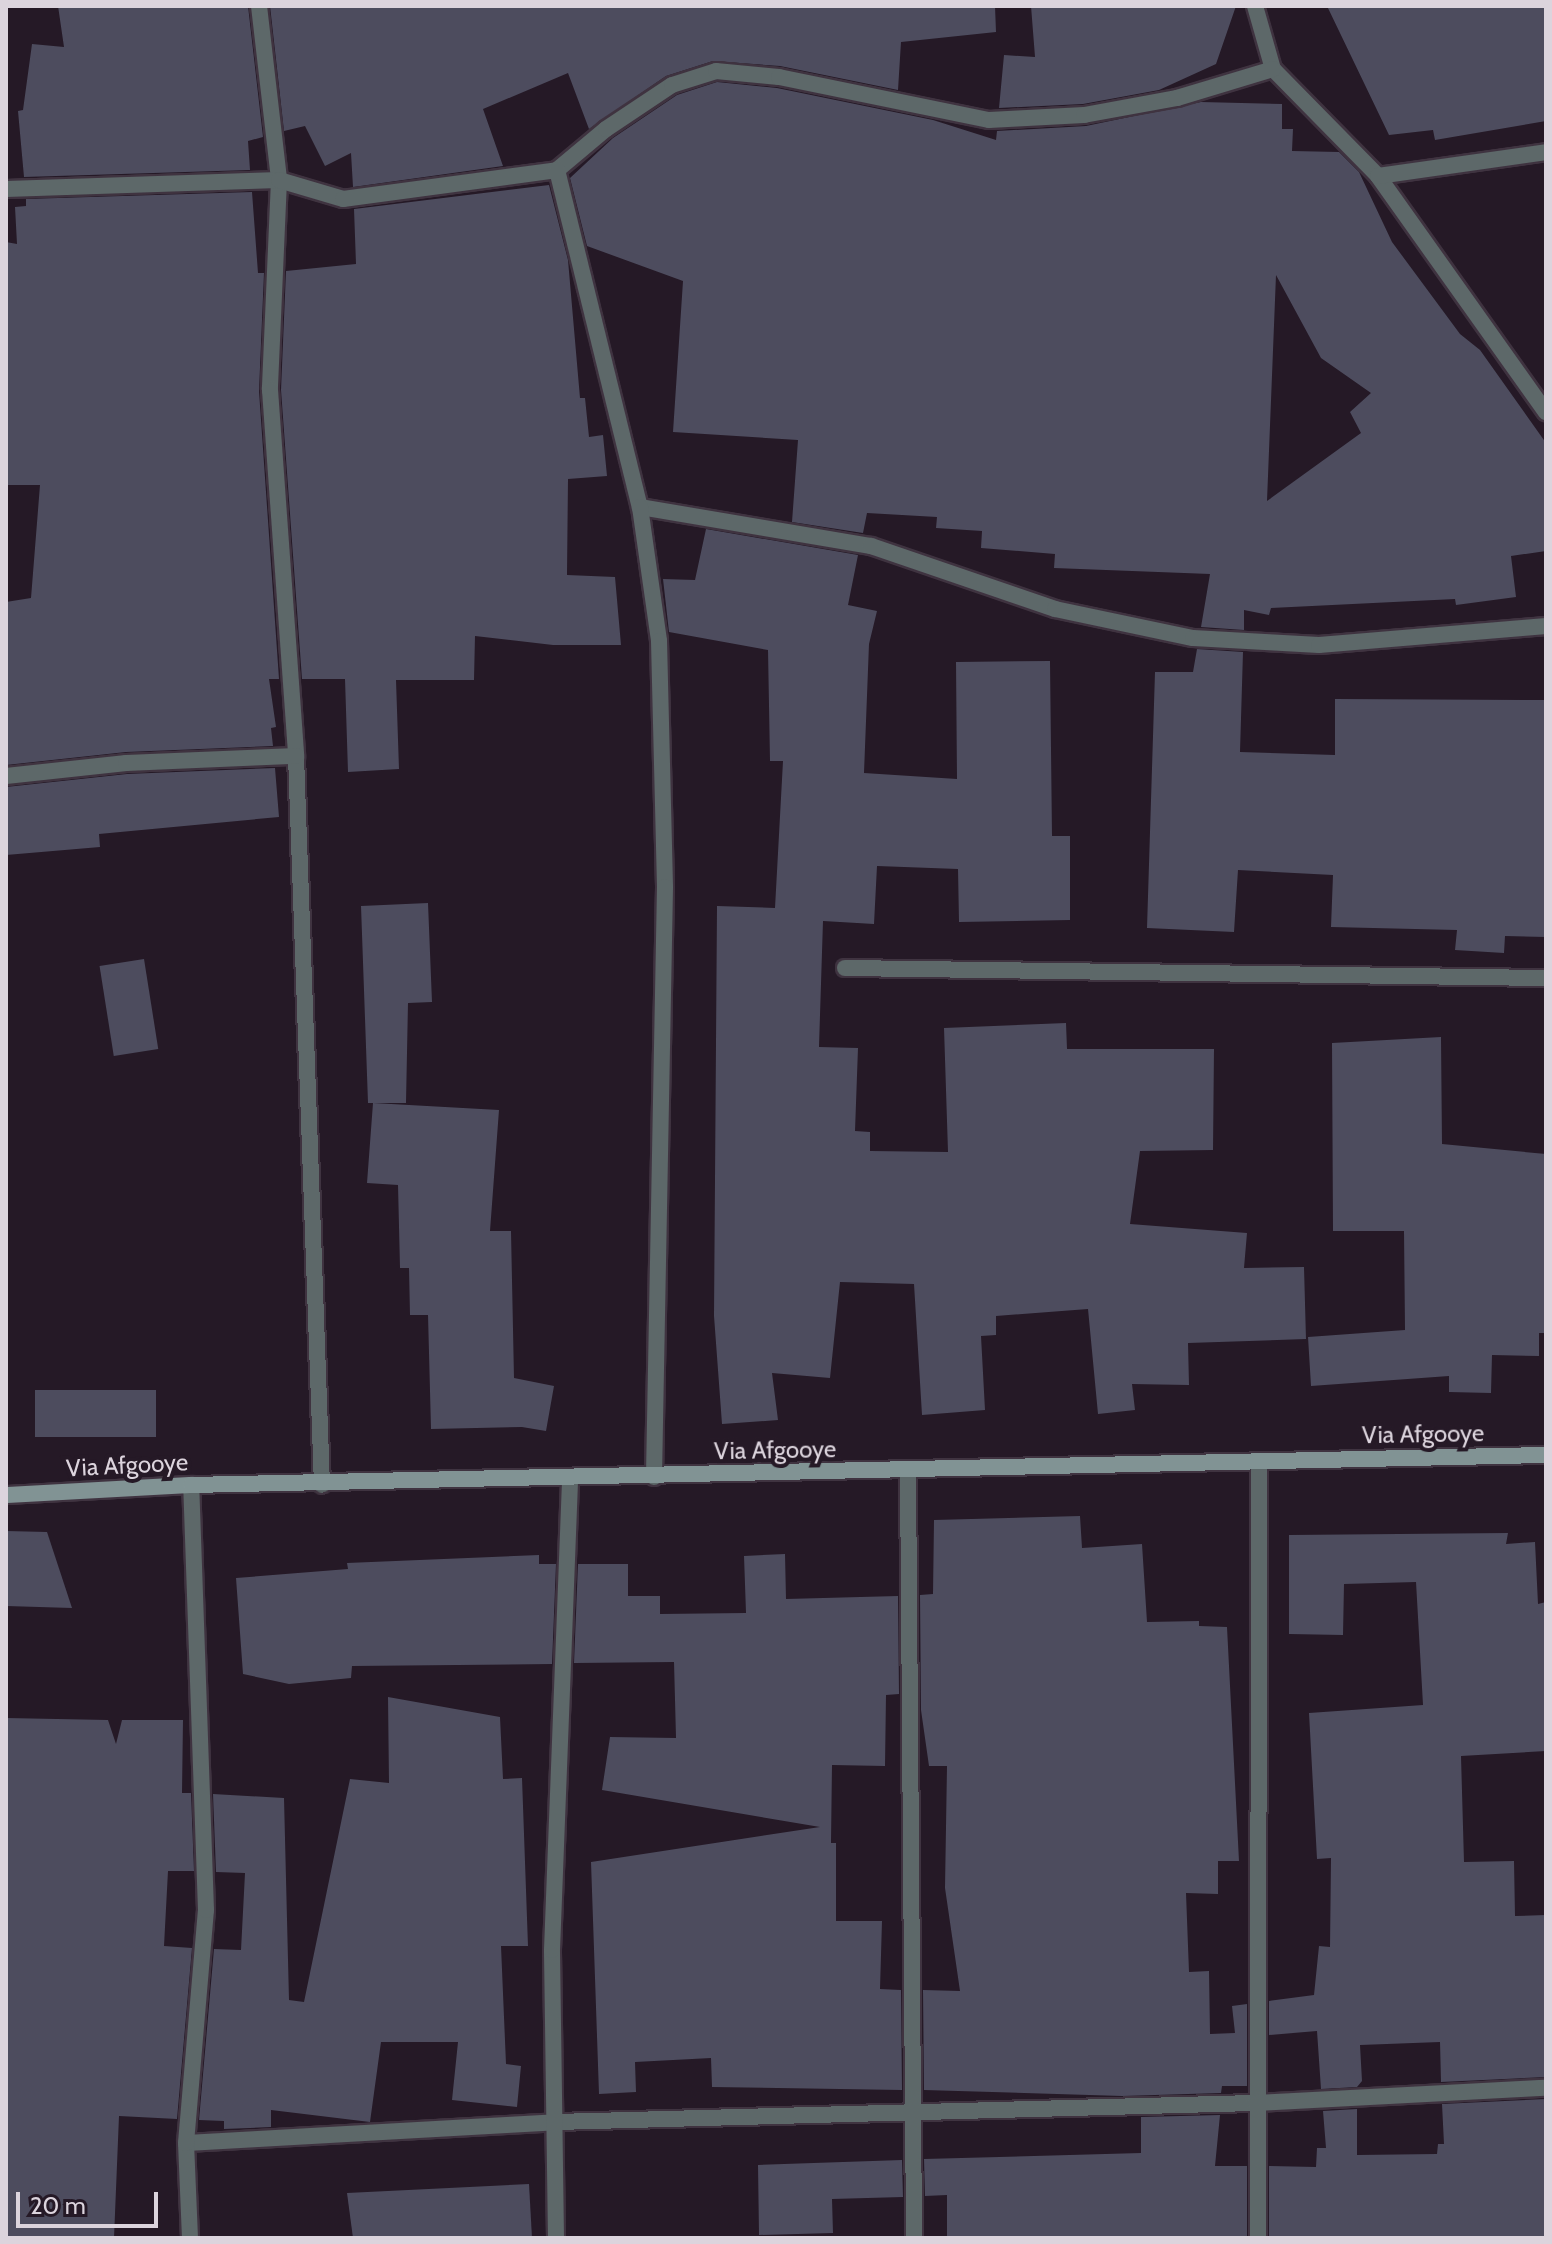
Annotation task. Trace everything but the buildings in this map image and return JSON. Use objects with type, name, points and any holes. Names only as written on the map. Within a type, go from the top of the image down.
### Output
[{"type":"main road","name":"Via Afgooye","points":[[6,1495],[191,1485],[322,1485],[1546,1455]]},
{"type":"street","points":[[259,6],[279,180],[270,390],[296,756],[322,1485]]},
{"type":"street","points":[[1255,6],[1273,69],[1378,176],[1546,412]]},
{"type":"street","points":[[6,189],[279,180],[343,199],[557,170],[606,129],[672,85],[716,71],[779,77],[989,120],[1099,112],[1177,98],[1273,69]]},
{"type":"street","points":[[1378,176],[1546,152]]},
{"type":"street","points":[[557,170],[640,507],[659,641],[665,887],[664,1150],[654,1477]]},
{"type":"street","points":[[640,507],[871,546],[1055,609],[1193,638],[1319,645],[1546,626]]},
{"type":"street","points":[[6,776],[126,763],[296,756]]},
{"type":"street","points":[[845,968],[1546,978]]},
{"type":"street","points":[[1258,2238],[1255,2103],[1259,1463]]},
{"type":"street","points":[[908,1471],[914,2238]]},
{"type":"street","points":[[556,2238],[552,1950],[570,1479]]},
{"type":"street","points":[[190,2238],[186,2143],[206,1910],[191,1485]]},
{"type":"street","points":[[186,2143],[556,2122],[1255,2103],[1546,2088]]}]
